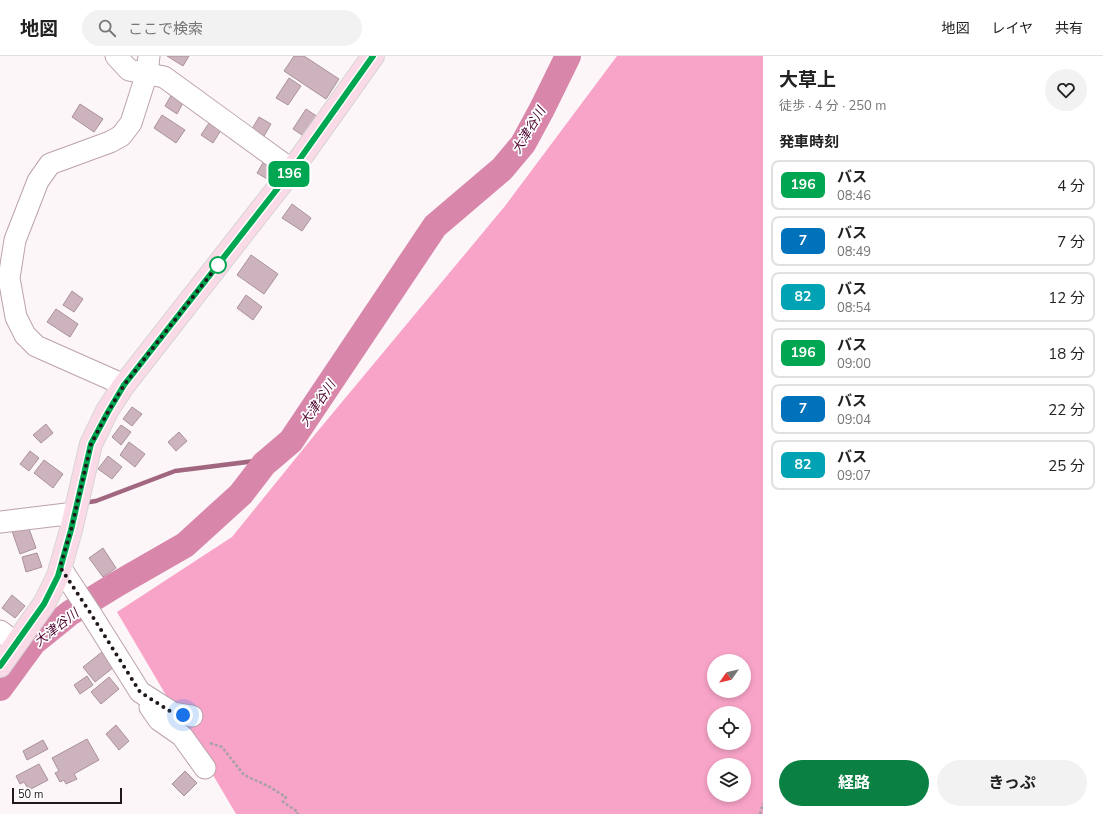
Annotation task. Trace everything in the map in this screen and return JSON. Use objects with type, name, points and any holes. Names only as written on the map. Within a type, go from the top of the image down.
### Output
[{"type":"main road","points":[[0,666],[8,637],[44,604],[58,576],[75,513],[91,444],[124,385],[292,170],[373,56]]},
{"type":"street","points":[[116,56],[129,70],[148,64]]},
{"type":"street","points":[[148,64],[292,170]]},
{"type":"street","points":[[124,385],[36,346],[25,335],[16,317],[9,278],[15,240],[38,181],[50,164],[110,142],[121,136],[131,122],[148,64]]},
{"type":"street","points":[[0,522],[75,513]]},
{"type":"street","points":[[60,567],[159,720],[182,736],[205,768]]},
{"type":"street","points":[[140,692],[173,713],[192,716]]},
{"type":"path","points":[[208,743],[222,747],[244,775],[268,786],[286,797],[283,802],[298,812],[297,814]]},
{"type":"path","points":[[760,814],[763,803]]},
{"type":"shaded area","points":[[617,56],[763,56],[763,814],[236,814],[117,612],[232,537],[317,432],[505,206]]},
{"type":"building","points":[[167,56],[189,56],[183,66]]},
{"type":"building","points":[[294,56],[304,56],[339,79],[326,99],[284,71]]},
{"type":"building","points":[[289,78],[301,86],[288,105],[276,98]]},
{"type":"building","points":[[172,94],[184,101],[177,114],[165,106]]},
{"type":"building","points":[[80,104],[103,119],[94,132],[72,117]]},
{"type":"building","points":[[306,109],[318,117],[305,137],[293,129]]},
{"type":"building","points":[[162,115],[185,130],[176,143],[154,128]]},
{"type":"building","points":[[259,117],[271,124],[264,136],[252,129]]},
{"type":"building","points":[[209,123],[221,130],[213,143],[201,135]]},
{"type":"building","points":[[264,161],[276,168],[269,180],[257,173]]},
{"type":"building","points":[[292,204],[311,218],[302,231],[282,218]]},
{"type":"building","points":[[251,255],[278,274],[264,294],[237,275]]},
{"type":"building","points":[[72,291],[83,299],[74,312],[63,305]]},
{"type":"building","points":[[246,295],[262,307],[253,320],[237,308]]},
{"type":"building","points":[[56,309],[78,324],[70,337],[47,322]]},
{"type":"building","points":[[132,407],[142,414],[132,426],[123,419]]},
{"type":"building","points":[[46,424],[53,433],[41,443],[33,435]]},
{"type":"building","points":[[121,425],[131,432],[121,445],[112,437]]},
{"type":"building","points":[[179,432],[187,441],[176,451],[168,442]]},
{"type":"building","points":[[129,442],[145,454],[135,467],[120,455]]},
{"type":"building","points":[[30,451],[39,458],[29,471],[20,464]]},
{"type":"building","points":[[108,456],[122,467],[112,479],[98,469]]},
{"type":"building","points":[[44,460],[63,474],[53,488],[34,473]]},
{"type":"building","points":[[28,526],[36,548],[20,554],[12,531]]},
{"type":"building","points":[[103,548],[116,568],[103,577],[89,558]]},
{"type":"building","points":[[37,553],[42,567],[26,572],[22,557]]},
{"type":"building","points":[[12,595],[25,606],[15,618],[2,608]]},
{"type":"building","points":[[102,652],[114,667],[95,682],[83,667]]},
{"type":"building","points":[[87,676],[93,685],[80,694],[74,685]]},
{"type":"building","points":[[109,677],[119,689],[101,704],[91,692]]},
{"type":"building","points":[[116,725],[129,741],[119,750],[106,734]]},
{"type":"building","points":[[87,739],[99,760],[74,774],[77,779],[66,784],[64,780],[60,782],[55,773],[59,771],[52,758]]},
{"type":"building","points":[[43,740],[48,749],[27,760],[23,751]]},
{"type":"building","points":[[39,764],[48,780],[29,790],[24,782],[20,784],[16,776]]},
{"type":"building","points":[[185,771],[197,783],[184,796],[172,784]]},
{"type":"waterway","name":"大津谷川","points":[[0,688],[33,643],[70,613],[185,545],[241,494],[264,464],[291,441],[435,226],[502,169],[523,144],[568,56]]},
{"type":"waterway","points":[[83,503],[96,501],[175,471],[271,459]]},
{"type":"bus line","name":"196","points":[[0,666],[44,604],[58,576],[71,530],[91,444],[124,385],[292,170],[373,56]]},
{"type":"route","points":[[183,715],[173,713],[158,705],[140,692],[60,567],[71,530],[91,444],[124,385],[218,265]]}]
